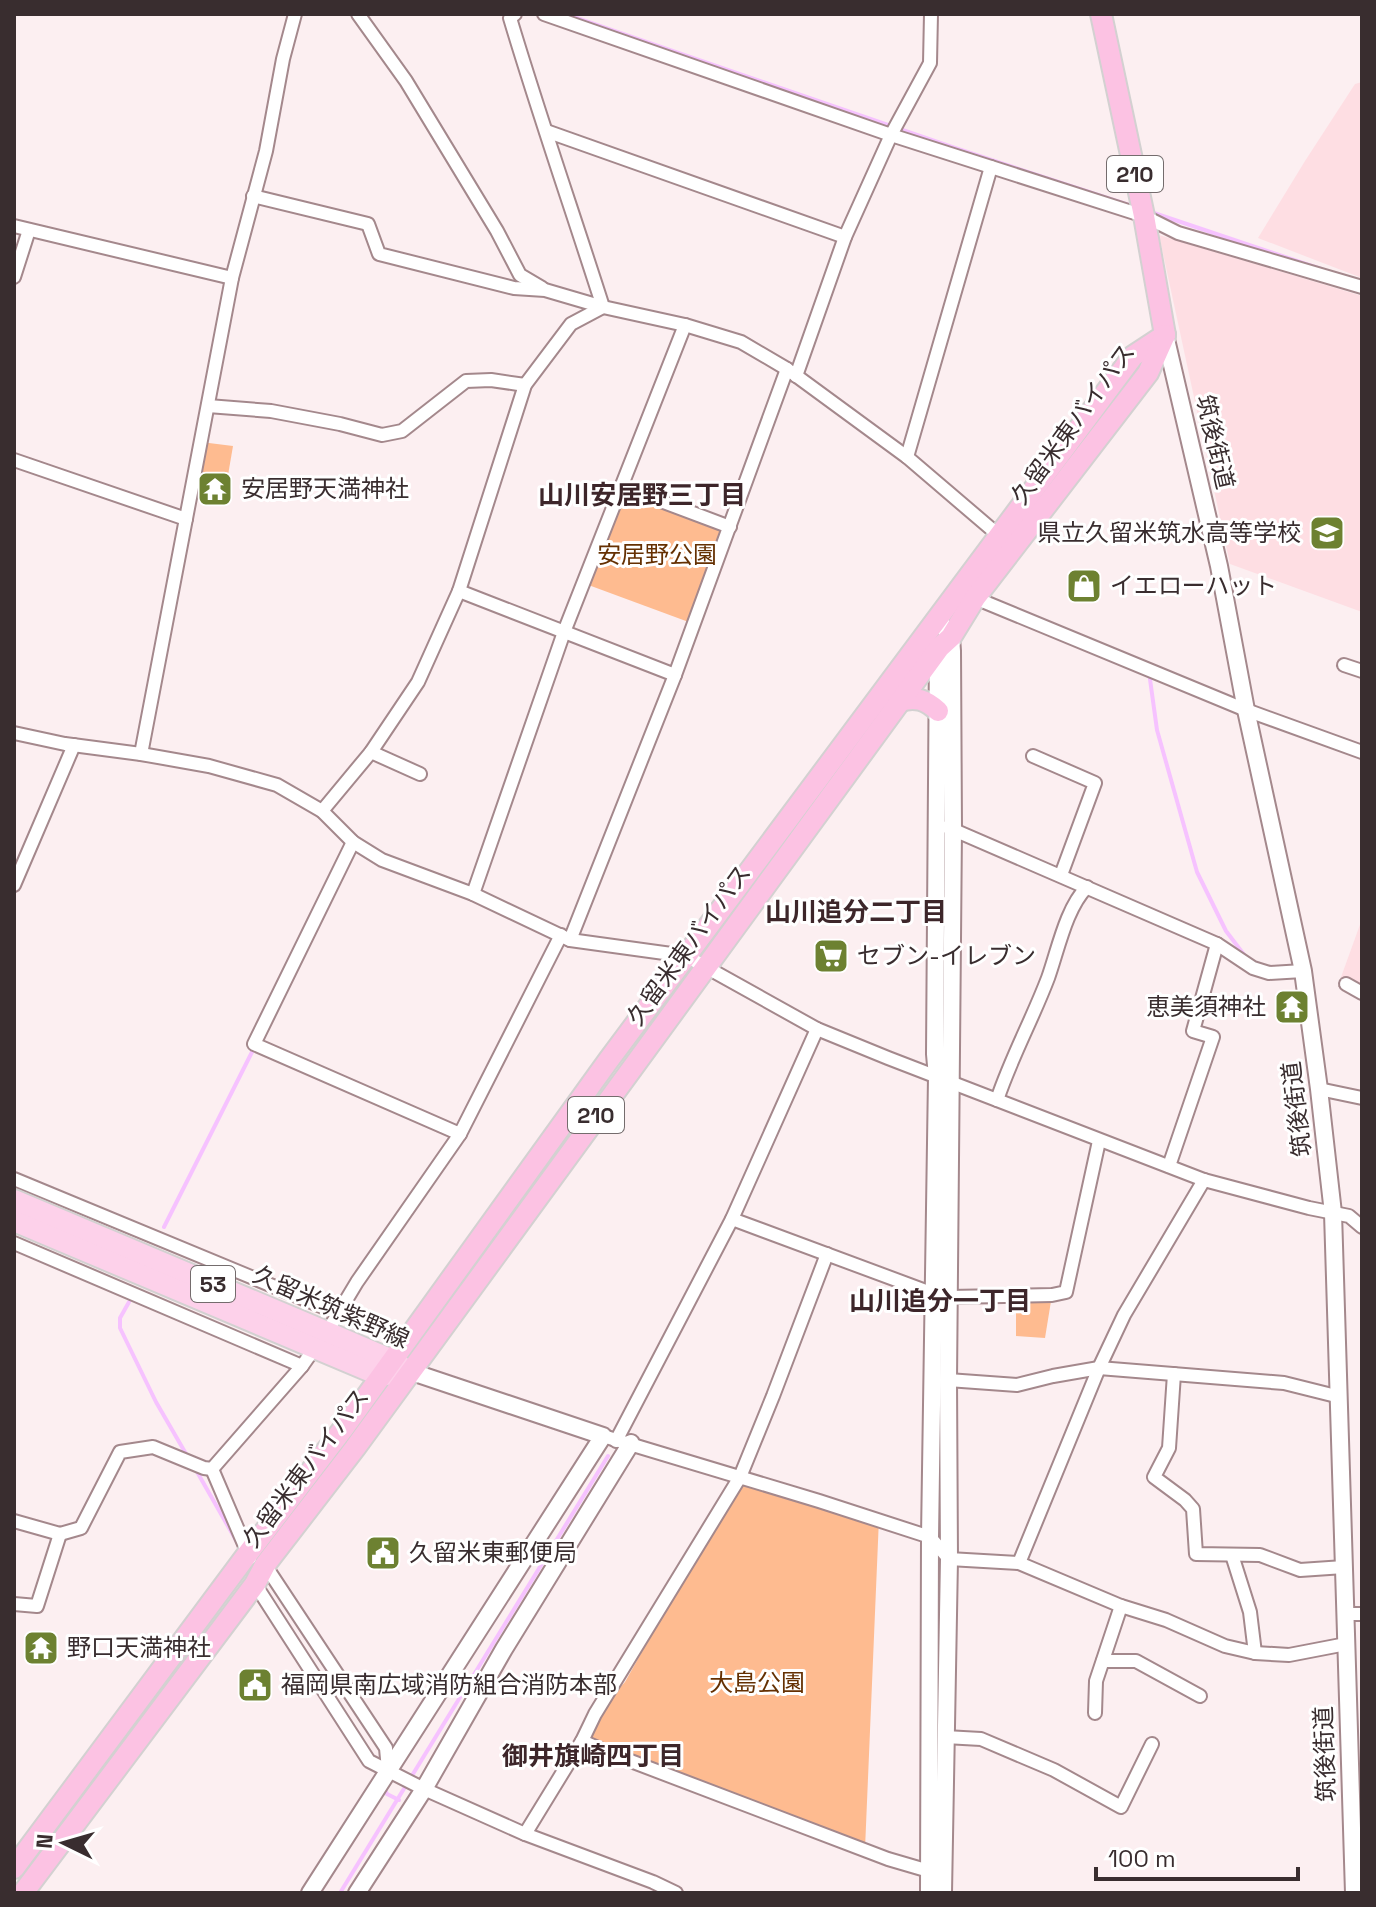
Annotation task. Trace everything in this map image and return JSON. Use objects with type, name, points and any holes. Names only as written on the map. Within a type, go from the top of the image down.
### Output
[{"type":"highway","name":"210","points":[[1101,14],[1144,216],[1165,335]]},
{"type":"highway","name":"久留米東バイパス","points":[[23,1893],[355,1448],[394,1369],[608,1061],[934,622],[1007,542],[1148,373],[1165,335]]},
{"type":"highway","name":"久留米東バイパス","points":[[14,1868],[343,1429],[394,1369],[705,966],[945,642],[1007,542]]},
{"type":"highway","points":[[900,701],[920,699],[938,711]]},
{"type":"main road","name":"久留米筑紫野線","points":[[14,1200],[314,1349]]},
{"type":"main road","name":"久留米筑紫野線","points":[[14,1221],[314,1349],[394,1369]]},
{"type":"street","points":[[141,754],[232,278],[266,151],[283,59],[295,14]]},
{"type":"street","points":[[358,14],[406,81],[497,231],[520,275],[545,290]]},
{"type":"street","points":[[515,14],[510,18],[532,92],[603,307]]},
{"type":"street","points":[[544,14],[891,135],[1144,216],[1178,233],[1362,287]]},
{"type":"street","points":[[212,1469],[314,1349],[460,1134],[566,938],[675,675],[845,237],[891,135],[930,63],[931,14]]},
{"type":"street","points":[[546,131],[845,237]]},
{"type":"street","points":[[907,457],[991,167]]},
{"type":"street","points":[[253,196],[368,224],[379,254],[514,288],[545,290],[741,342],[791,372],[907,457],[1007,542]]},
{"type":"street","points":[[14,226],[232,278]]},
{"type":"street","points":[[14,277],[29,230]]},
{"type":"street","points":[[322,811],[371,752],[418,682],[459,591],[525,385],[571,324],[603,307]]},
{"type":"street","points":[[473,894],[564,632],[685,325]]},
{"type":"street","name":"筑後街道","points":[[1165,335],[1219,566],[1246,710],[1303,971],[1319,1089],[1333,1213],[1344,1567],[1354,1614],[1346,1644],[1354,1893]]},
{"type":"street","points":[[208,406],[271,411],[382,435],[402,431],[466,381],[491,380],[525,385]]},
{"type":"street","points":[[14,460],[186,519]]},
{"type":"street","points":[[621,486],[730,527]]},
{"type":"street","points":[[459,591],[675,675]]},
{"type":"street","points":[[975,598],[1246,710],[1362,752]]},
{"type":"street","points":[[929,1893],[930,1537],[942,1296],[943,1079],[935,1054],[945,826],[945,642],[934,622]]},
{"type":"street","points":[[945,642],[938,711],[945,826]]},
{"type":"street","points":[[1344,665],[1362,671]]},
{"type":"street","points":[[14,733],[209,766],[277,785],[322,811],[353,842],[382,860],[473,894],[566,938],[686,956],[817,1029],[1204,1180],[1349,1216],[1362,1227]]},
{"type":"street","points":[[14,885],[74,745]]},
{"type":"street","points":[[371,752],[420,774]]},
{"type":"street","points":[[1033,756],[1095,783],[1061,875]]},
{"type":"street","points":[[945,826],[1217,944],[1253,968],[1269,973],[1303,971]]},
{"type":"street","points":[[353,842],[254,1044],[460,1134]]},
{"type":"street","points":[[997,1100],[1047,980],[1076,897],[1087,887]]},
{"type":"street","points":[[1169,1166],[1213,1037],[1193,1031],[1217,944]]},
{"type":"street","points":[[1346,984],[1362,993]]},
{"type":"street","points":[[357,1893],[424,1789],[617,1440],[732,1219],[817,1029]]},
{"type":"street","points":[[1319,1089],[1362,1098]]},
{"type":"street","points":[[732,1219],[942,1296],[1052,1295],[1066,1292],[1099,1141]]},
{"type":"street","points":[[14,1179],[338,1313]]},
{"type":"street","points":[[1019,1563],[1124,1315],[1204,1180]]},
{"type":"street","points":[[14,1243],[314,1349]]},
{"type":"street","points":[[525,1834],[740,1477],[827,1254]]},
{"type":"street","points":[[942,1296],[948,1380],[949,1559],[943,1893]]},
{"type":"street","points":[[948,1380],[1017,1385],[1099,1368],[1284,1383],[1340,1397]]},
{"type":"street","points":[[394,1369],[930,1537],[949,1559],[1019,1563],[1225,1646],[1255,1653],[1289,1655],[1346,1644]]},
{"type":"street","points":[[1174,1374],[1169,1448],[1154,1477],[1193,1509],[1196,1554],[1260,1555],[1300,1570],[1344,1567]]},
{"type":"street","points":[[310,1893],[388,1770],[617,1440]]},
{"type":"street","points":[[14,1521],[60,1534],[81,1528],[120,1452],[153,1447],[212,1469]]},
{"type":"street","points":[[212,1469],[249,1552],[255,1584],[369,1761],[525,1834],[651,1888],[676,1893]]},
{"type":"street","points":[[14,1604],[37,1606],[60,1534]]},
{"type":"street","points":[[1232,1555],[1250,1612],[1255,1653]]},
{"type":"street","points":[[265,1565],[386,1748],[388,1770]]},
{"type":"street","points":[[1095,1713],[1096,1681],[1121,1606]]},
{"type":"street","points":[[1103,1661],[1136,1661],[1200,1696]]},
{"type":"street","points":[[945,1737],[981,1739],[1054,1770],[1121,1807],[1152,1744]]},
{"type":"street","points":[[582,1741],[888,1859],[929,1871]]},
{"type":"shaded area","points":[[1362,82],[1362,278],[1258,238],[1355,84]]},
{"type":"shaded area","points":[[1159,235],[1362,296],[1362,612],[1230,564]]},
{"type":"shaded area","points":[[1362,919],[1362,993],[1340,980]]},
{"type":"green space","points":[[201,442],[233,446],[227,481],[194,476]]},
{"type":"green space","name":"安居野公園","points":[[621,486],[730,527],[694,624],[583,583]]},
{"type":"green space","points":[[1052,1295],[1045,1338],[1016,1336],[1018,1297]]},
{"type":"green space","name":"大島公園","points":[[740,1477],[879,1518],[865,1849],[582,1741],[595,1714],[625,1682]]},
{"type":"waterway","points":[[565,14],[1135,207]]},
{"type":"waterway","points":[[1151,212],[1321,269]]},
{"type":"waterway","points":[[1149,672],[1157,730],[1197,872],[1226,931],[1245,956]]},
{"type":"waterway","points":[[164,1227],[254,1048]]},
{"type":"waterway","points":[[129,1302],[120,1318],[120,1328],[156,1402],[189,1459]]},
{"type":"waterway","points":[[340,1893],[608,1456]]},
{"type":"waterway","points":[[196,1470],[237,1542]]},
{"type":"waterway","points":[[383,1786],[387,1794],[399,1800]]},
{"type":"place","name":"安居野天満神社","points":[[215,489]]},
{"type":"place","name":"県立久留米筑水高等学校","points":[[1327,533]]},
{"type":"place","name":"イエローハット","points":[[1084,586]]},
{"type":"place","name":"セブン-イレブン","points":[[831,956]]},
{"type":"place","name":"恵美須神社","points":[[1292,1007]]},
{"type":"place","name":"久留米東郵便局","points":[[383,1553]]},
{"type":"place","name":"野口天満神社","points":[[41,1648]]},
{"type":"place","name":"福岡県南広域消防組合消防本部","points":[[255,1685]]},
{"type":"district","name":"山川安居野三丁目","points":[[642,495]]},
{"type":"district","name":"山川追分二丁目","points":[[856,912]]},
{"type":"district","name":"山川追分一丁目","points":[[940,1301]]},
{"type":"district","name":"御井旗崎四丁目","points":[[593,1756]]}]
